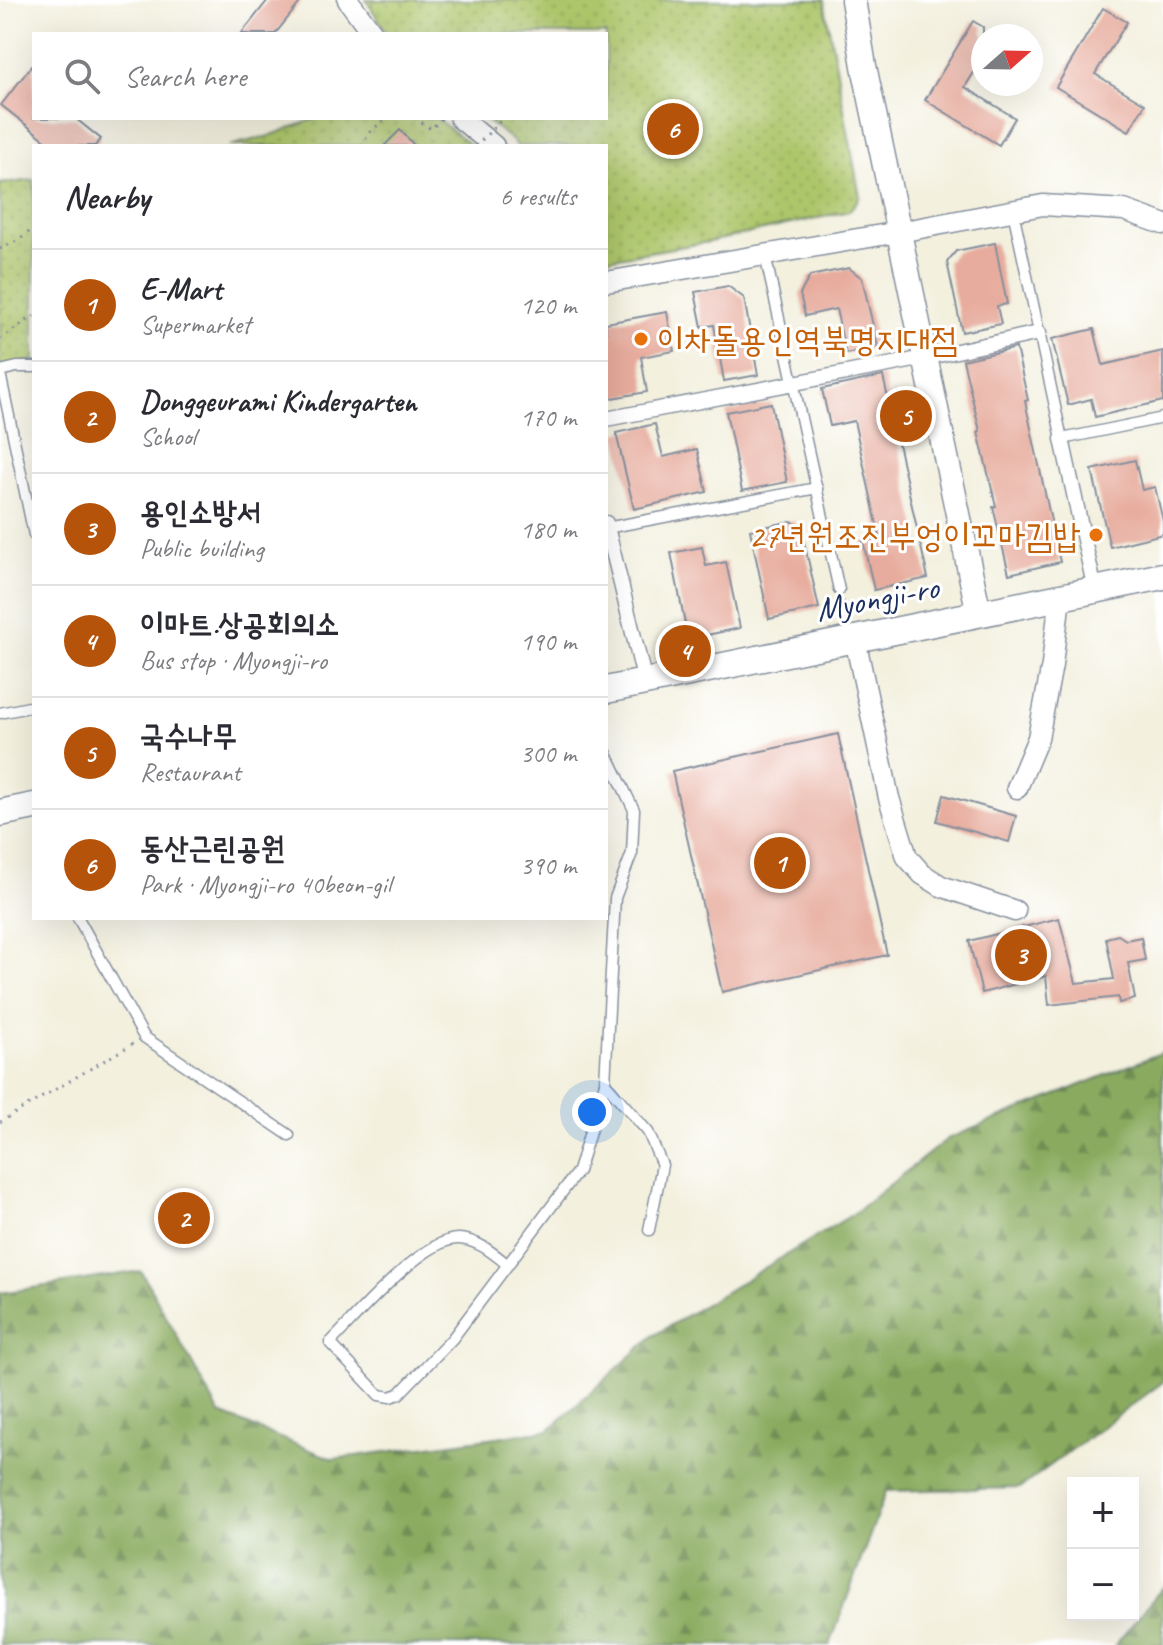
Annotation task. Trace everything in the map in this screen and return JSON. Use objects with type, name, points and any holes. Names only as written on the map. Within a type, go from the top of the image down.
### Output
[{"type":"main road","name":"Myongji-ro","points":[[608,690],[1163,576]]},
{"type":"main road","points":[[0,813],[32,806]]},
{"type":"street","points":[[348,0],[372,32]]},
{"type":"street","points":[[853,0],[864,66],[979,614]]},
{"type":"street","points":[[462,120],[492,144]]},
{"type":"street","points":[[608,282],[1043,205],[1124,210],[1163,224]]},
{"type":"street","points":[[608,419],[1039,333]]},
{"type":"street","points":[[1062,439],[1095,590]]},
{"type":"street","points":[[608,535],[645,682]]},
{"type":"street","points":[[1017,788],[1038,738],[1052,665],[1060,597]]},
{"type":"street","points":[[855,639],[889,798],[907,857],[922,874],[941,886],[1015,911]]},
{"type":"lane","points":[[1013,211],[1062,439],[1163,418]]},
{"type":"lane","points":[[765,255],[839,590]]},
{"type":"lane","points":[[32,367],[0,372],[32,525]]},
{"type":"lane","points":[[608,527],[817,488]]},
{"type":"lane","points":[[0,713],[32,706]]},
{"type":"lane","points":[[508,1265],[478,1244],[458,1239],[442,1242],[410,1263],[330,1343],[379,1395],[390,1397],[399,1394],[452,1339],[508,1265],[578,1171],[605,1083],[615,898],[632,853],[634,810],[608,756]]},
{"type":"lane","points":[[79,920],[144,1037],[289,1135]]},
{"type":"lane","points":[[605,1083],[648,1132],[662,1165],[649,1230]]},
{"type":"path","points":[[363,144],[368,134],[384,120]]},
{"type":"path","points":[[418,120],[431,129],[440,120]]},
{"type":"path","points":[[478,144],[501,120]]},
{"type":"path","points":[[0,249],[32,230]]},
{"type":"path","points":[[0,339],[32,317]]},
{"type":"path","points":[[839,590],[855,639]]},
{"type":"path","points":[[0,1122],[144,1037]]},
{"type":"green space","points":[[366,0],[824,0],[860,197],[849,211],[709,242],[608,259],[608,144],[515,144],[486,120],[608,120],[608,32],[387,32]]},
{"type":"green space","points":[[312,120],[439,120],[469,144],[237,144]]},
{"type":"green space","points":[[32,180],[32,361],[0,367],[0,184]]},
{"type":"green space","points":[[1163,1052],[1163,1382],[1020,1488],[886,1491],[830,1645],[0,1645],[0,1293],[141,1271],[220,1414],[333,1459],[549,1430],[653,1336],[853,1214],[947,1139]]},
{"type":"green space","points":[[1163,1587],[1163,1645],[1115,1645],[1135,1621],[1139,1621],[1139,1616]]},
{"type":"building","points":[[268,0],[302,0],[277,32],[243,32]]},
{"type":"building","points":[[1103,8],[1127,22],[1095,74],[1145,104],[1129,131],[1056,87]]},
{"type":"building","points":[[971,24],[971,77],[965,87],[971,91],[971,96],[980,96],[1015,118],[999,145],[925,100]]},
{"type":"building","points":[[32,66],[32,120],[77,120],[101,139],[97,144],[50,144],[1,105]]},
{"type":"building","points":[[400,130],[413,144],[386,144]]},
{"type":"building","points":[[995,243],[1007,304],[997,306],[1001,324],[962,332],[947,262],[956,251]]},
{"type":"building","points":[[849,268],[862,278],[878,347],[846,354],[836,309],[805,316],[800,294],[810,276]]},
{"type":"building","points":[[728,286],[744,298],[758,375],[724,381],[714,325],[702,327],[695,292]]},
{"type":"building","points":[[667,312],[674,351],[641,357],[647,392],[608,399],[608,323]]},
{"type":"building","points":[[1094,329],[1103,365],[1163,351],[1163,401],[1095,417],[1091,399],[1068,405],[1052,339]]},
{"type":"building","points":[[1016,348],[1060,562],[1009,574],[963,360]]},
{"type":"building","points":[[883,376],[928,578],[874,590],[863,541],[880,538],[854,421],[830,426],[822,389]]},
{"type":"building","points":[[771,403],[787,482],[742,491],[726,412]]},
{"type":"building","points":[[655,424],[663,457],[697,449],[707,492],[634,509],[616,433]]},
{"type":"building","points":[[1135,460],[1142,490],[1155,487],[1163,534],[1110,547],[1092,470]]},
{"type":"building","points":[[792,521],[801,528],[819,608],[769,619],[750,530]]},
{"type":"building","points":[[702,547],[706,566],[726,562],[740,628],[688,639],[671,553]]},
{"type":"building","points":[[838,734],[887,955],[722,992],[672,771]]},
{"type":"building","points":[[944,795],[1016,816],[1009,842],[937,821]]},
{"type":"building","points":[[1059,918],[1076,983],[1114,979],[1106,938],[1118,935],[1126,940],[1141,937],[1145,960],[1128,963],[1135,999],[1119,1003],[1118,997],[1049,1005],[1046,976],[982,993],[969,941]]},
{"type":"place","name":"동산근린공원","points":[[673,129]]},
{"type":"place","name":"이차돌용인역북명지대점","points":[[641,339]]},
{"type":"place","name":"국수나무","points":[[906,416]]},
{"type":"place","name":"27년원조진부엉이꼬마김밥","points":[[1096,535]]},
{"type":"place","name":"이마트.상공회의소","points":[[685,651]]},
{"type":"place","name":"E-Mart","points":[[780,863]]},
{"type":"place","name":"용인소방서","points":[[1021,955]]},
{"type":"place","name":"Donggeurami Kindergarten","points":[[184,1218]]}]
